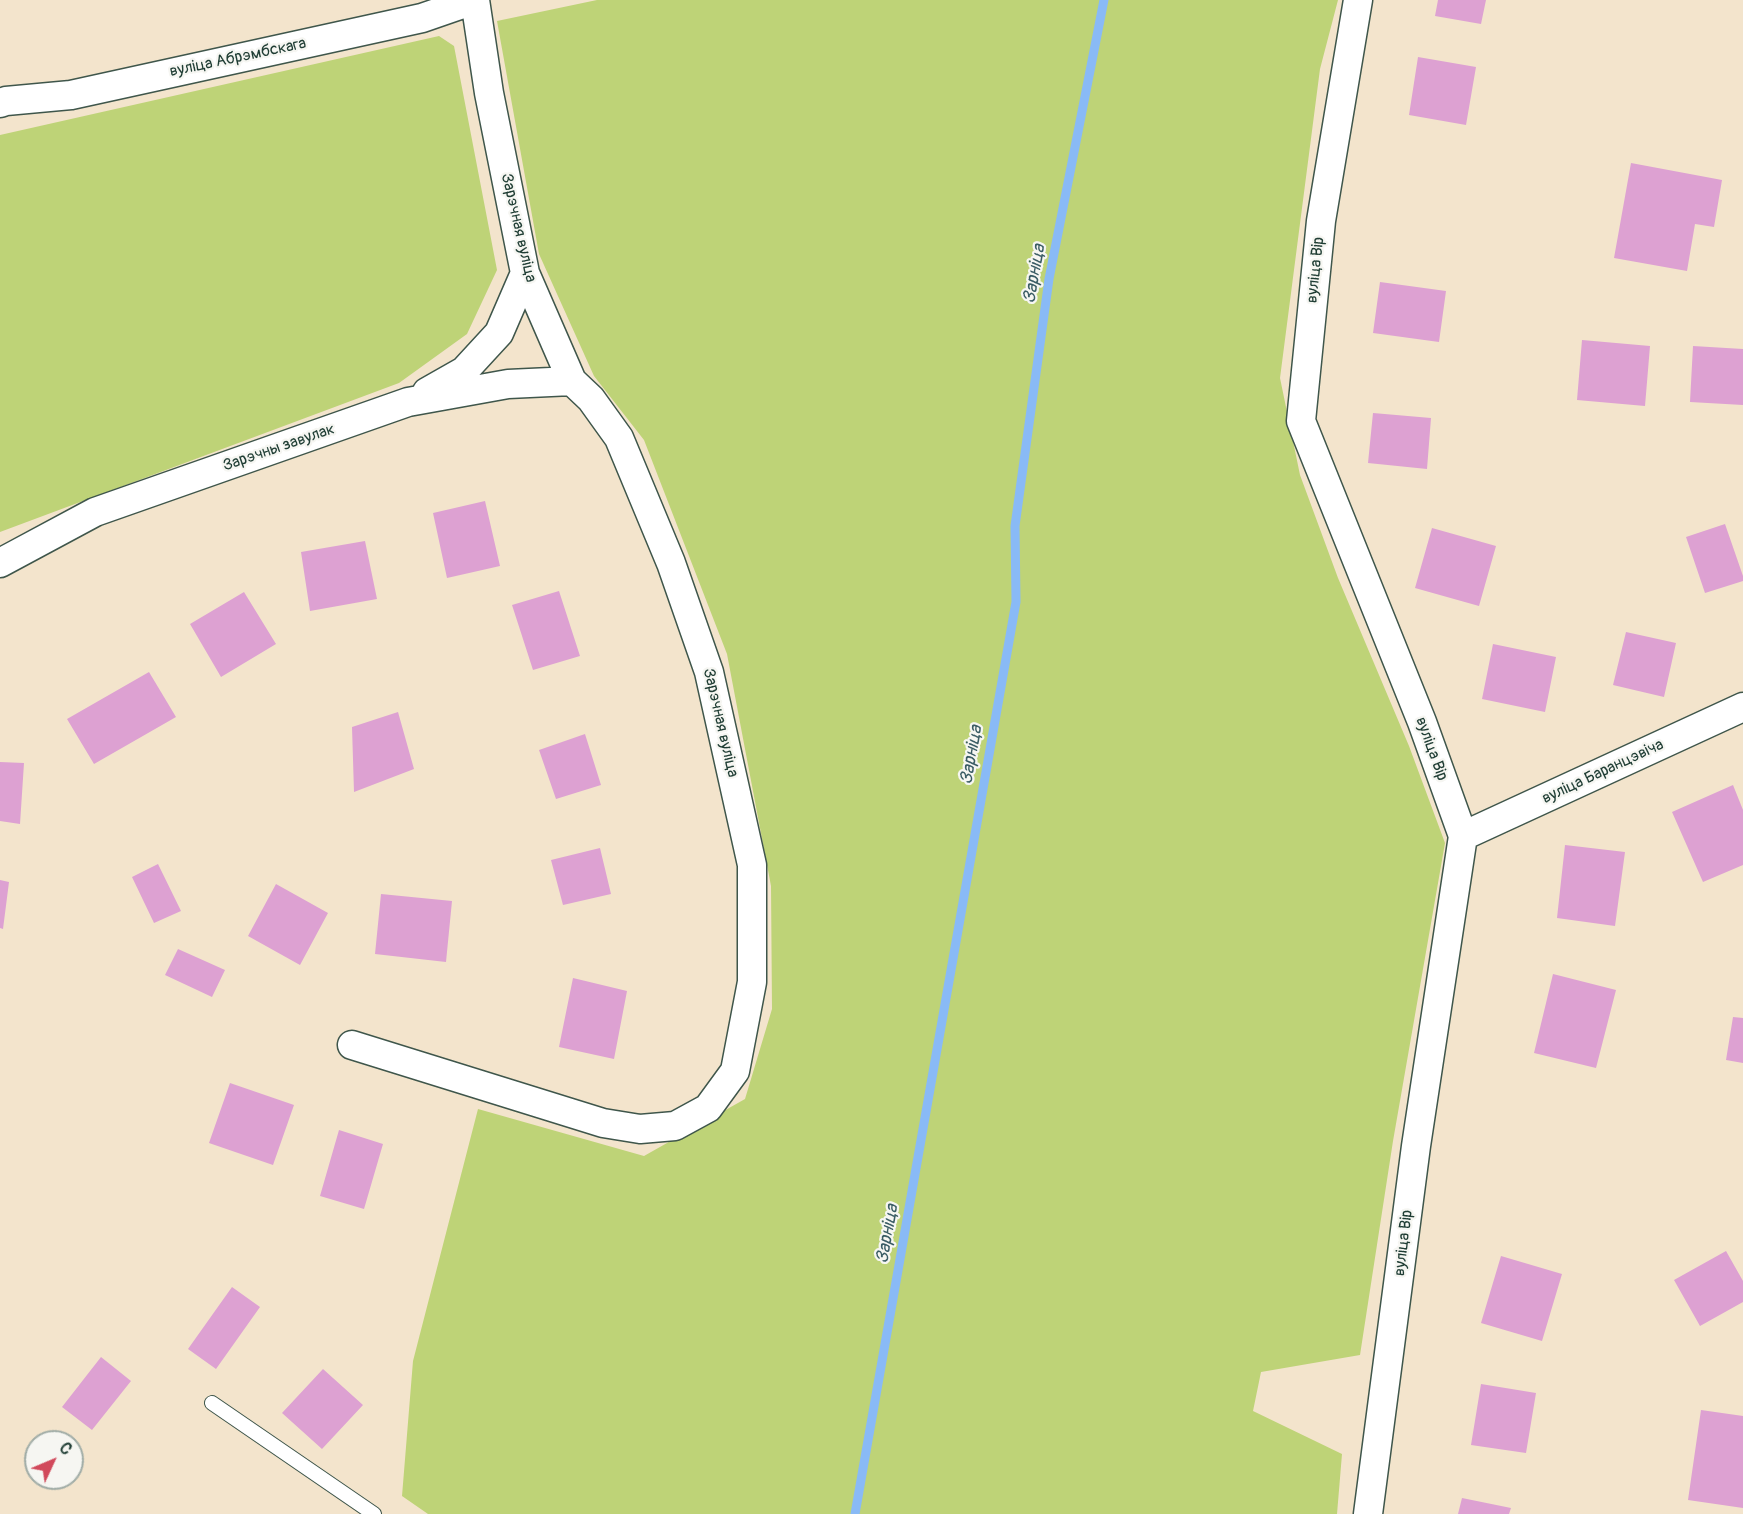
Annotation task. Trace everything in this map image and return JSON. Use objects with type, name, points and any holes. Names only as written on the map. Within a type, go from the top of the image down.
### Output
[{"type":"street","name":"вуліца Абрэмбскага","points":[[2,101],[71,95],[422,18],[474,0]]},
{"type":"street","name":"Зарэчная вуліца","points":[[352,1045],[603,1124],[640,1129],[675,1126],[708,1108],[735,1071],[752,982],[752,865],[710,672],[671,564],[619,438],[591,399],[572,381],[525,273],[489,93],[474,0]]},
{"type":"street","name":"вуліца Вір","points":[[1358,0],[1321,221],[1301,421],[1418,712],[1463,836],[1416,1146],[1368,1514]]},
{"type":"street","points":[[408,402],[464,371],[499,333],[525,273]]},
{"type":"street","name":"Зарэчны завулак","points":[[0,563],[95,512],[408,402],[508,384],[572,381]]},
{"type":"street","name":"вуліца Баранцэвіча","points":[[1463,836],[1743,707]]},
{"type":"lane","points":[[212,1403],[374,1514]]},
{"type":"green space","points":[[597,0],[1338,0],[1320,69],[1280,378],[1300,475],[1338,578],[1409,746],[1445,843],[1393,1141],[1360,1355],[1261,1372],[1253,1411],[1342,1454],[1337,1514],[428,1514],[402,1496],[413,1361],[478,1109],[644,1156],[745,1099],[772,1009],[771,886],[727,654],[644,440],[594,376],[539,254],[497,21]]},
{"type":"green space","points":[[439,36],[454,46],[497,270],[467,334],[399,383],[0,532],[0,135]]},
{"type":"building","points":[[1438,0],[1486,0],[1481,24],[1435,16]]},
{"type":"building","points":[[1418,57],[1476,67],[1466,125],[1409,115]]},
{"type":"building","points":[[1631,163],[1722,180],[1714,227],[1695,224],[1687,271],[1614,258]]},
{"type":"building","points":[[1380,282],[1446,291],[1439,342],[1373,333]]},
{"type":"building","points":[[1582,340],[1650,346],[1645,406],[1577,400]]},
{"type":"building","points":[[1693,346],[1743,349],[1743,405],[1690,402]]},
{"type":"building","points":[[1373,413],[1431,418],[1427,469],[1368,463]]},
{"type":"building","points":[[485,501],[500,566],[447,578],[433,513]]},
{"type":"building","points":[[1725,524],[1743,581],[1705,593],[1686,537]]},
{"type":"building","points":[[1432,528],[1496,546],[1479,606],[1415,588]]},
{"type":"building","points":[[365,541],[377,599],[310,611],[301,552]]},
{"type":"building","points":[[559,591],[580,656],[533,670],[512,605]]},
{"type":"building","points":[[244,592],[276,644],[221,677],[190,624]]},
{"type":"building","points":[[1626,632],[1676,643],[1664,697],[1613,685]]},
{"type":"building","points":[[1493,644],[1556,657],[1545,712],[1482,699]]},
{"type":"building","points":[[149,672],[176,717],[94,764],[67,719]]},
{"type":"building","points":[[398,712],[414,769],[354,792],[352,727]]},
{"type":"building","points":[[585,734],[601,785],[556,799],[539,750]]},
{"type":"building","points":[[0,762],[24,763],[20,824],[0,821]]},
{"type":"building","points":[[1733,785],[1743,810],[1743,865],[1703,882],[1672,812]]},
{"type":"building","points":[[1565,845],[1625,852],[1615,926],[1557,918]]},
{"type":"building","points":[[600,848],[611,894],[563,905],[551,860]]},
{"type":"building","points":[[158,864],[181,911],[154,923],[132,877]]},
{"type":"building","points":[[0,880],[9,882],[3,929],[0,928]]},
{"type":"building","points":[[276,884],[328,913],[300,965],[248,936]]},
{"type":"building","points":[[381,894],[452,901],[446,962],[375,954]]},
{"type":"building","points":[[178,949],[225,970],[212,997],[165,975]]},
{"type":"building","points":[[1553,974],[1616,990],[1596,1068],[1534,1053]]},
{"type":"building","points":[[573,978],[627,991],[614,1059],[559,1047]]},
{"type":"building","points":[[1733,1017],[1743,1018],[1743,1063],[1726,1060]]},
{"type":"building","points":[[230,1083],[294,1105],[273,1165],[209,1143]]},
{"type":"building","points":[[339,1130],[383,1144],[364,1209],[320,1196]]},
{"type":"building","points":[[1726,1251],[1743,1281],[1743,1302],[1700,1326],[1674,1280]]},
{"type":"building","points":[[1501,1256],[1562,1274],[1542,1341],[1481,1323]]},
{"type":"building","points":[[232,1287],[260,1307],[216,1369],[188,1349]]},
{"type":"building","points":[[101,1357],[131,1381],[92,1430],[62,1407]]},
{"type":"building","points":[[323,1369],[363,1405],[322,1449],[282,1413]]},
{"type":"building","points":[[1481,1384],[1536,1393],[1526,1453],[1471,1445]]},
{"type":"building","points":[[1701,1410],[1743,1416],[1743,1508],[1688,1500]]},
{"type":"building","points":[[1462,1498],[1511,1508],[1509,1514],[1458,1514]]},
{"type":"waterway","name":"Зарніца","points":[[855,1514],[1016,602],[1015,526],[1049,279],[1104,0]]}]
